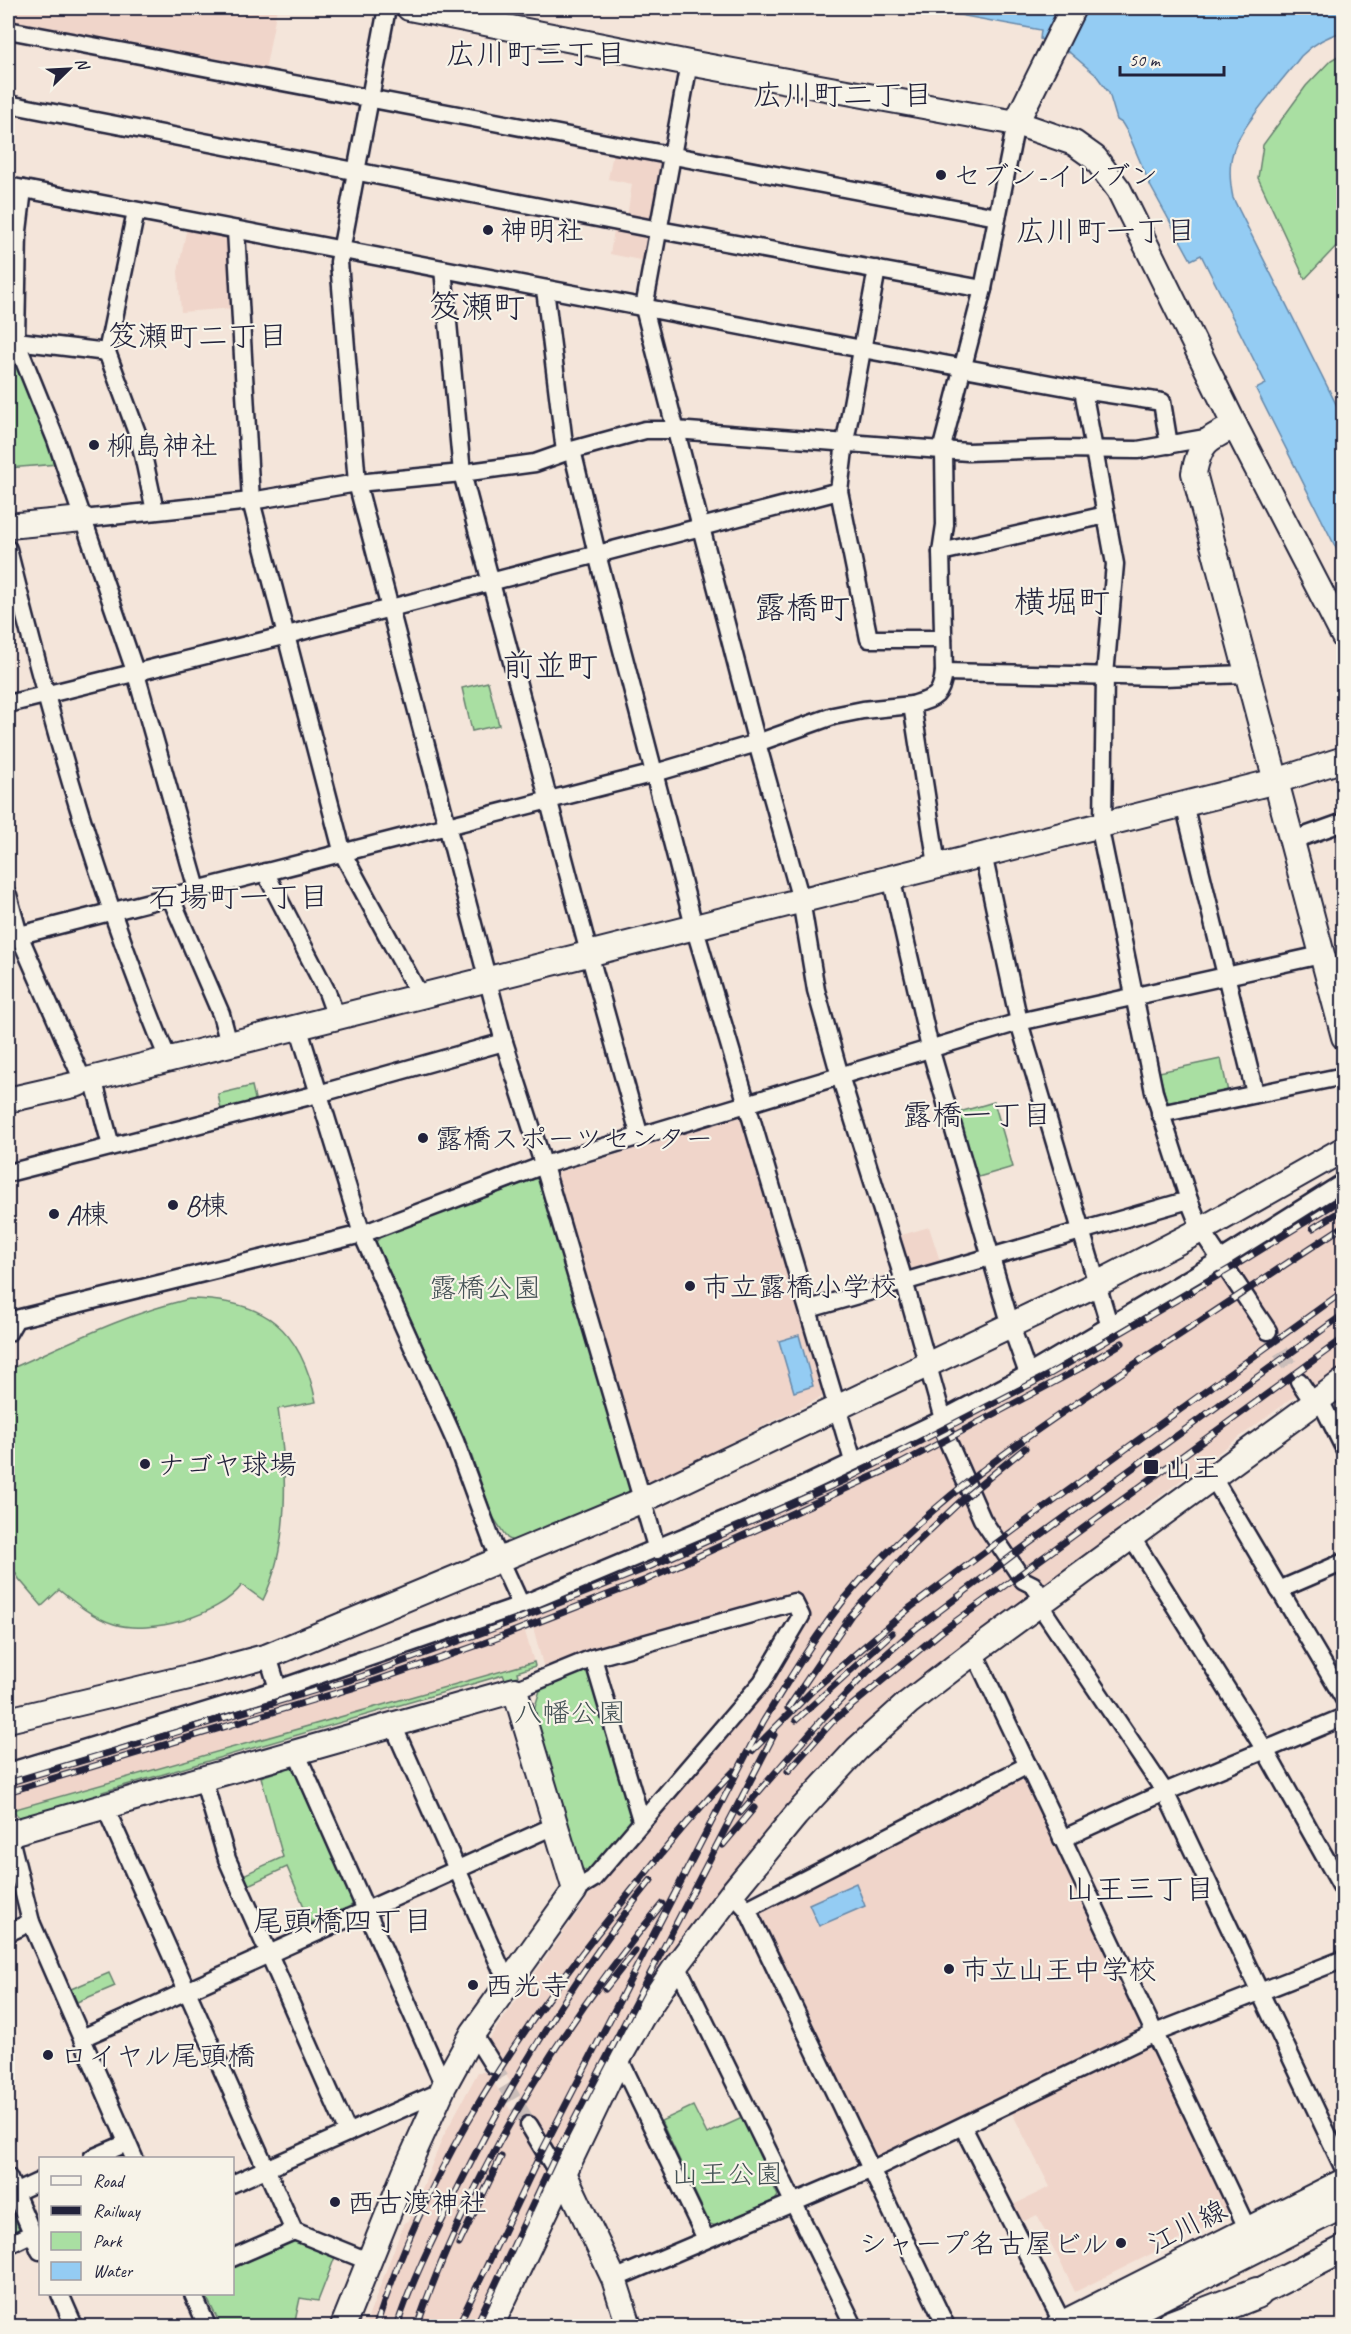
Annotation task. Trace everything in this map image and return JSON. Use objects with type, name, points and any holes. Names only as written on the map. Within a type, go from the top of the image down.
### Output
[{"type":"highway","points":[[1099,2326],[1344,2202]]},
{"type":"highway","points":[[1144,2326],[1344,2224]]},
{"type":"highway","points":[[1170,2326],[1257,2293]]},
{"type":"main road","name":"江川線","points":[[1061,2325],[1344,2182]]},
{"type":"main road","points":[[1191,2326],[1344,2249]]},
{"type":"street","points":[[387,8],[339,262],[357,483],[504,1042],[544,1165],[657,1550]]},
{"type":"street","points":[[409,8],[689,63],[1016,123],[1074,143],[1095,158],[1119,190],[1235,426],[1344,637]]},
{"type":"street","points":[[13,937],[655,773],[757,743],[833,716],[863,710],[912,705],[935,698],[943,688],[944,672],[941,552],[945,525],[943,452],[982,289],[1016,123],[1073,8]]},
{"type":"street","points":[[8,30],[997,217]]},
{"type":"street","points":[[689,63],[644,308],[757,743],[801,900],[816,990],[840,1076],[904,1281],[941,1420],[982,1519],[1023,1580],[1033,1585],[1165,1792],[1344,2169]]},
{"type":"street","points":[[8,104],[659,230],[982,289]]},
{"type":"street","points":[[197,889],[136,674],[56,440],[12,340],[18,231],[16,188],[1083,390],[1162,402],[1169,445]]},
{"type":"street","points":[[136,211],[107,352],[140,441],[155,511]]},
{"type":"street","points":[[236,230],[251,501],[343,854],[420,996]]},
{"type":"street","points":[[443,269],[462,473],[640,1137]]},
{"type":"street","points":[[877,269],[845,442],[839,491],[869,639],[944,639]]},
{"type":"street","points":[[545,289],[569,451],[694,926],[853,1461]]},
{"type":"street","points":[[12,340],[107,352]]},
{"type":"street","points":[[1083,390],[1114,564],[1105,675],[1101,824],[1134,996],[1160,1114],[1189,1200],[1201,1230],[1268,1331]]},
{"type":"street","points":[[8,526],[251,501],[357,483],[535,463],[645,430],[845,442],[943,452],[1138,450],[1211,437],[1235,426]]},
{"type":"street","points":[[1211,437],[1197,453],[1194,473],[1321,954],[1339,997],[1344,1037]]},
{"type":"street","points":[[8,704],[136,674],[839,491]]},
{"type":"street","points":[[941,552],[1106,515]]},
{"type":"street","points":[[8,549],[44,695],[110,912],[168,1059]]},
{"type":"street","points":[[944,672],[1163,678],[1246,674]]},
{"type":"street","points":[[912,705],[937,865]]},
{"type":"street","points":[[8,1100],[1276,781],[1344,759]]},
{"type":"street","points":[[1184,804],[1256,1094]]},
{"type":"street","points":[[1292,841],[1344,822]]},
{"type":"street","points":[[983,854],[1019,1022],[1109,1324]]},
{"type":"street","points":[[265,872],[327,992],[336,1017]]},
{"type":"street","points":[[891,877],[930,1048],[1011,1326],[1028,1374]]},
{"type":"street","points":[[8,895],[13,937],[88,1080],[111,1146]]},
{"type":"street","points":[[170,896],[221,1014],[229,1044]]},
{"type":"street","points":[[8,1332],[16,1319],[362,1234],[544,1165],[1019,1022],[1321,954]]},
{"type":"street","points":[[298,1026],[362,1234],[455,1441],[493,1544],[521,1605]]},
{"type":"street","points":[[8,1173],[318,1094],[504,1042]]},
{"type":"street","points":[[1160,1114],[1344,1076]]},
{"type":"street","points":[[8,1720],[204,1674],[268,1656],[643,1500],[1097,1284],[1201,1230],[1344,1149]]},
{"type":"street","points":[[8,1772],[278,1689],[521,1605],[657,1550],[788,1493],[941,1420],[1028,1374],[1220,1260],[1344,1182]]},
{"type":"street","points":[[809,1309],[1189,1200]]},
{"type":"street","points":[[1299,1381],[1316,1400],[1344,1448]]},
{"type":"street","points":[[493,2325],[619,2058],[642,2017],[677,1965],[739,1901],[796,1815],[858,1749],[908,1703],[1212,1476],[1344,1381]]},
{"type":"street","points":[[1212,1476],[1344,1699]]},
{"type":"street","points":[[1131,1536],[1265,1750],[1344,1891]]},
{"type":"street","points":[[1279,1590],[1344,1562]]},
{"type":"street","points":[[98,2157],[131,2151],[31,1922],[8,1833],[515,1690],[593,1658],[794,1602],[801,1616],[762,1682],[593,1879],[575,1890],[473,2033],[443,2089],[368,2261],[343,2326]]},
{"type":"street","points":[[974,1652],[1248,2230]]},
{"type":"street","points":[[268,1656],[278,1689]]},
{"type":"street","points":[[593,1658],[642,1820]]},
{"type":"street","points":[[515,1690],[575,1890]]},
{"type":"street","points":[[1062,1839],[1165,1792],[1344,1717]]},
{"type":"street","points":[[393,1725],[508,1984]]},
{"type":"street","points":[[296,1752],[443,2089]]},
{"type":"street","points":[[739,1901],[1028,1765]]},
{"type":"street","points":[[203,1779],[227,1859],[348,2133]]},
{"type":"street","points":[[105,1807],[294,2231],[368,2261]]},
{"type":"street","points":[[82,2038],[556,1825]]},
{"type":"street","points":[[739,1901],[946,2326]]},
{"type":"street","points":[[8,1933],[31,1922]]},
{"type":"street","points":[[614,2280],[871,2170],[1155,2033],[1344,1959]]},
{"type":"street","points":[[677,1965],[854,2326]]},
{"type":"street","points":[[473,2033],[493,2065]]},
{"type":"street","points":[[619,2058],[706,2240]]},
{"type":"street","points":[[234,2183],[443,2089]]},
{"type":"street","points":[[529,2125],[563,2178],[614,2280],[629,2326]]},
{"type":"street","points":[[963,2127],[1061,2325]]},
{"type":"street","points":[[39,2181],[11,2185],[39,2248]]},
{"type":"street","points":[[234,2257],[294,2231]]},
{"type":"street","points":[[8,2245],[33,2233]]},
{"type":"street","points":[[60,2295],[74,2326]]},
{"type":"street","points":[[193,2295],[207,2326]]},
{"type":"shaded area","points":[[8,8],[277,8],[265,71],[8,21]]},
{"type":"shaded area","points":[[613,153],[662,162],[651,221],[627,217],[632,184],[608,179]]},
{"type":"shaded area","points":[[615,225],[650,235],[645,261],[610,254]]},
{"type":"shaded area","points":[[187,227],[229,236],[235,308],[181,312],[178,272]]},
{"type":"shaded area","name":"市立露橋小学校","points":[[742,1118],[826,1395],[651,1482],[646,1480],[555,1177],[559,1172]]},
{"type":"shaded area","points":[[1343,1186],[1343,1369],[1316,1389],[1306,1376],[1298,1382],[1302,1391],[1118,1527],[1121,1532],[1045,1586],[1040,1586],[993,1527],[961,1460],[961,1446],[949,1423]]},
{"type":"shaded area","points":[[929,1227],[941,1264],[909,1274],[895,1237]]},
{"type":"shaded area","points":[[933,1429],[1030,1593],[1031,1603],[736,1872],[561,2165],[487,2042],[594,1889],[806,1616],[798,1596],[544,1669],[528,1608]]},
{"type":"shaded area","points":[[519,1611],[535,1666],[517,1672],[518,1676],[505,1679],[503,1675],[102,1792],[103,1799],[23,1821],[12,1810],[8,1776]]},
{"type":"shaded area","name":"市立山王中学校","points":[[1020,1780],[1024,1781],[1140,2025],[1137,2031],[879,2155],[873,2154],[759,1912]]},
{"type":"shaded area","points":[[1146,2046],[1152,2049],[1229,2208],[1225,2217],[1075,2292],[1037,2215],[1020,2223],[1011,2206],[1050,2187],[1011,2111]]},
{"type":"shaded area","points":[[478,2072],[488,2072],[524,2134],[534,2139],[553,2175],[483,2326],[365,2326],[404,2223],[409,2221],[443,2137]]},
{"type":"green space","points":[[1343,53],[1343,239],[1305,279],[1258,178],[1263,145],[1306,86],[1331,60]]},
{"type":"green space","points":[[8,346],[13,346],[58,464],[8,468]]},
{"type":"green space","points":[[488,682],[499,725],[472,731],[462,688]]},
{"type":"green space","points":[[1221,1059],[1228,1092],[1171,1105],[1166,1099],[1159,1072]]},
{"type":"green space","points":[[252,1086],[256,1103],[221,1110],[218,1094]]},
{"type":"green space","points":[[994,1102],[1013,1167],[975,1178],[956,1113]]},
{"type":"green space","name":"露橋公園","points":[[538,1179],[630,1489],[628,1493],[516,1543],[507,1538],[493,1517],[468,1446],[376,1242],[381,1236]]},
{"type":"green space","name":"ナゴヤ球場","points":[[189,1299],[215,1300],[238,1305],[258,1312],[275,1323],[289,1337],[300,1355],[316,1402],[278,1409],[283,1456],[284,1506],[278,1555],[263,1600],[242,1585],[218,1606],[201,1614],[165,1625],[146,1627],[129,1627],[99,1618],[59,1590],[42,1606],[19,1579],[8,1561],[8,1370],[119,1321]]},
{"type":"green space","points":[[534,1662],[535,1666],[517,1672],[518,1676],[505,1679],[503,1675],[102,1792],[103,1799],[23,1821],[12,1810]]},
{"type":"green space","name":"八幡公園","points":[[585,1670],[593,1673],[636,1821],[591,1874],[581,1868],[534,1710],[541,1687]]},
{"type":"green space","points":[[294,1766],[354,1900],[351,1906],[311,1923],[287,1867],[246,1886],[241,1876],[283,1857],[261,1777]]},
{"type":"green space","points":[[109,1973],[115,1986],[77,2002],[71,1989]]},
{"type":"green space","name":"山王公園","points":[[693,2106],[707,2134],[742,2118],[778,2196],[775,2200],[716,2226],[710,2224],[661,2121]]},
{"type":"green space","points":[[8,2203],[19,2229],[17,2233],[8,2237]]},
{"type":"green space","points":[[295,2238],[335,2257],[318,2301],[300,2298],[294,2326],[221,2326],[206,2295],[234,2295],[234,2266]]},
{"type":"water","points":[[921,8],[1343,8],[1343,32],[1320,41],[1301,56],[1244,129],[1233,152],[1230,175],[1233,198],[1343,418],[1343,562],[1256,389],[1266,384],[1201,255],[1191,260],[1151,187],[1128,133],[1122,123],[1117,120],[1109,93],[1096,75],[1070,53],[1040,39],[1041,30]]},
{"type":"water","points":[[799,1335],[813,1386],[794,1392],[779,1341]]},
{"type":"water","points":[[856,1883],[865,1906],[819,1926],[809,1904]]},
{"type":"tunnel","points":[[1268,1331],[1299,1381]]},
{"type":"tunnel","points":[[493,2065],[529,2125]]},
{"type":"railway","points":[[8,1783],[363,1676],[508,1623],[642,1570],[845,1480],[1050,1374],[1231,1268],[1344,1198]]},
{"type":"railway","points":[[1313,1228],[1344,1209]]},
{"type":"railway","points":[[458,2326],[540,2155],[763,1722],[814,1641],[857,1584],[904,1536],[971,1479],[1006,1453],[1077,1402],[1344,1226]]},
{"type":"railway","points":[[752,1751],[813,1690],[911,1607],[1344,1291]]},
{"type":"railway","points":[[740,1813],[824,1717],[873,1666],[914,1630],[1013,1555],[1344,1314]]},
{"type":"railway","points":[[788,1771],[833,1721],[941,1632],[1344,1338]]},
{"type":"railway","points":[[8,1792],[366,1684],[484,1643],[646,1580],[902,1463],[1077,1370],[1122,1343]]},
{"type":"railway","points":[[788,1708],[851,1615],[913,1546],[963,1499],[1025,1448]]},
{"type":"railway","points":[[796,1720],[892,1633]]},
{"type":"railway","points":[[476,2326],[553,2161],[774,1735]]},
{"type":"railway","points":[[376,2326],[423,2208],[481,2099],[515,2046],[588,1945],[706,1801],[734,1771]]},
{"type":"railway","points":[[723,1845],[754,1808]]},
{"type":"railway","points":[[397,2326],[410,2290],[434,2237],[524,2065],[597,1952],[651,1880]]},
{"type":"railway","points":[[417,2326],[464,2212],[521,2104],[587,2002],[662,1904]]},
{"type":"railway","points":[[605,1989],[635,1951]]},
{"type":"railway","points":[[459,2244],[501,2157]]},
{"type":"place","name":"セブン-イレブン","points":[[941,175]]},
{"type":"place","name":"神明社","points":[[488,230]]},
{"type":"place","name":"柳島神社","points":[[94,445]]},
{"type":"place","name":"露橋スポーツセンター","points":[[423,1138]]},
{"type":"place","name":"B棟","points":[[173,1205]]},
{"type":"place","name":"A棟","points":[[54,1214]]},
{"type":"place","name":"市立露橋小学校","points":[[690,1286]]},
{"type":"place","name":"ナゴヤ球場","points":[[145,1464]]},
{"type":"place","name":"山王","points":[[1151,1467]]},
{"type":"place","name":"市立山王中学校","points":[[949,1969]]},
{"type":"place","name":"西光寺","points":[[473,1985]]},
{"type":"place","name":"ロイヤル尾頭橋","points":[[48,2055]]},
{"type":"place","name":"西古渡神社","points":[[335,2202]]},
{"type":"place","name":"シャープ名古屋ビル","points":[[1121,2243]]},
{"type":"district","name":"広川町三丁目","points":[[536,54]]},
{"type":"district","name":"広川町二丁目","points":[[843,95]]},
{"type":"district","name":"広川町一丁目","points":[[1106,231]]},
{"type":"district","name":"笈瀬町","points":[[477,306]]},
{"type":"district","name":"笈瀬町二丁目","points":[[198,336]]},
{"type":"district","name":"横堀町","points":[[1062,601]]},
{"type":"district","name":"露橋町","points":[[802,607]]},
{"type":"district","name":"前並町","points":[[550,665]]},
{"type":"district","name":"石場町一丁目","points":[[239,897]]},
{"type":"district","name":"露橋一丁目","points":[[977,1115]]},
{"type":"district","name":"山王三丁目","points":[[1140,1889]]},
{"type":"district","name":"尾頭橋四丁目","points":[[343,1921]]}]
